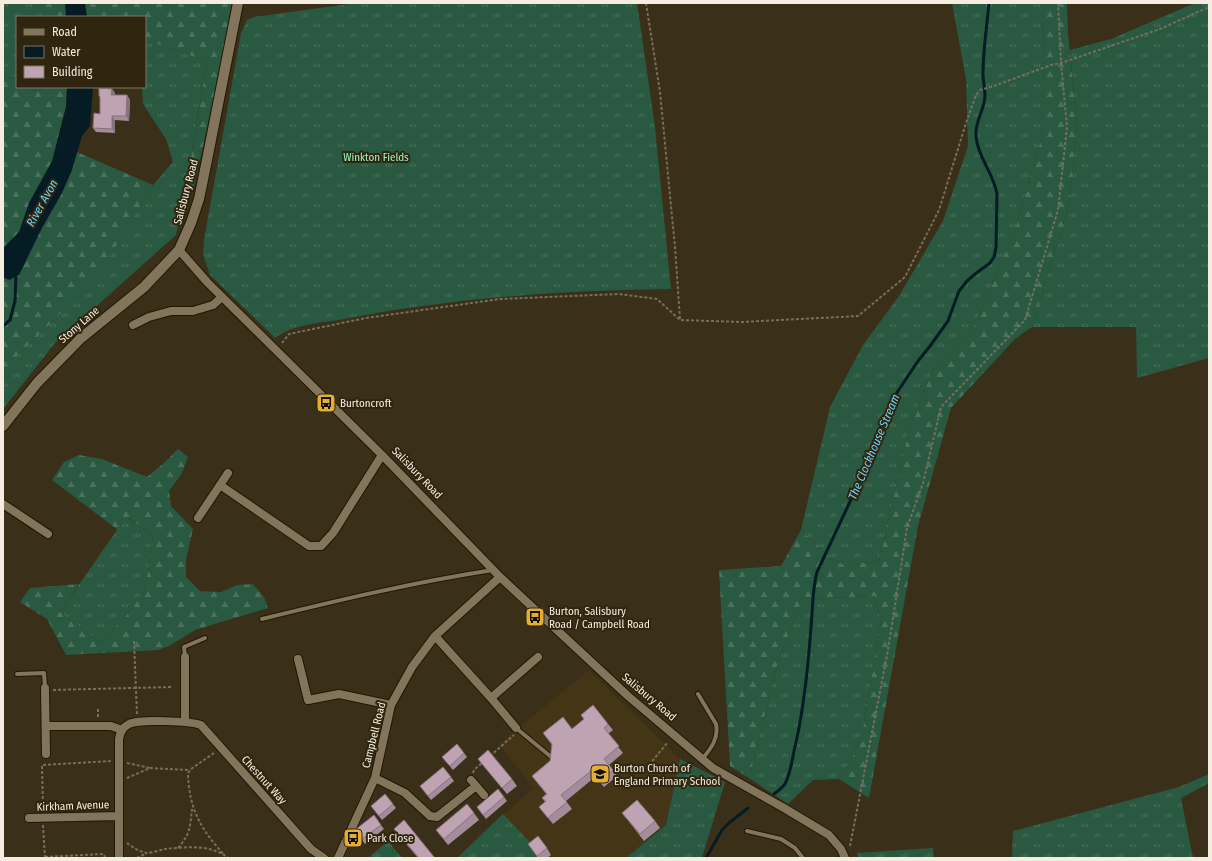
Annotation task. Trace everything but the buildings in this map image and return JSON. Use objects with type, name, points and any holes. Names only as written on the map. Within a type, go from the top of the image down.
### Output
[{"type":"main road","name":"Salisbury Road","points":[[179,250],[191,223],[199,198],[238,3]]},
{"type":"main road","name":"Stony Lane","points":[[3,426],[37,383],[81,338],[144,287],[179,250]]},
{"type":"street","name":"Salisbury Road","points":[[179,250],[208,283],[382,455],[500,577],[628,696],[713,768],[829,835],[841,850],[845,858]]},
{"type":"street","points":[[133,325],[149,317],[171,311],[193,311],[213,305],[222,297]]},
{"type":"street","points":[[220,485],[309,546],[321,546],[333,533],[382,455]]},
{"type":"street","points":[[198,518],[228,473]]},
{"type":"street","points":[[3,504],[48,534]]},
{"type":"street","name":"Campbell Road","points":[[338,858],[375,778],[391,705],[412,667],[435,636],[500,577]]},
{"type":"street","points":[[435,636],[518,729]]},
{"type":"street","points":[[185,657],[186,722]]},
{"type":"street","points":[[491,698],[538,657]]},
{"type":"street","points":[[298,659],[308,700],[339,694],[391,705]]},
{"type":"street","points":[[45,689],[46,754]]},
{"type":"street","name":"Chestnut Way","points":[[122,730],[130,723],[140,722],[186,722],[201,725],[311,849],[324,858]]},
{"type":"street","points":[[46,726],[111,726],[122,730],[119,739],[119,858]]},
{"type":"street","points":[[375,778],[405,793],[430,816],[437,817],[473,783],[484,795]]},
{"type":"street","name":"Kirkham Avenue","points":[[29,818],[119,816]]},
{"type":"lane","points":[[262,619],[340,599],[432,580],[493,570]]},
{"type":"lane","points":[[185,657],[184,647],[206,638]]},
{"type":"lane","points":[[17,674],[44,673],[45,689]]},
{"type":"lane","points":[[698,694],[710,712],[717,728],[711,749],[702,759]]},
{"type":"lane","points":[[518,729],[550,756]]},
{"type":"lane","points":[[748,831],[781,839],[795,848],[803,858]]},
{"type":"path","points":[[646,3],[660,92],[675,247],[680,320]]},
{"type":"path","points":[[849,849],[888,650],[907,528],[923,483],[941,407],[1025,320],[1058,210],[1067,128],[1061,63],[1058,3]]},
{"type":"path","points":[[276,350],[289,334],[366,318],[500,299],[619,294],[657,299],[680,320],[742,322],[858,316],[905,277],[939,210],[966,123],[976,95],[980,90],[1160,28],[1209,7]]},
{"type":"path","points":[[134,641],[136,708]]},
{"type":"path","points":[[45,689],[171,687]]},
{"type":"path","points":[[473,783],[474,770],[518,729]]},
{"type":"path","points":[[649,765],[674,735]]},
{"type":"path","points":[[178,848],[190,831],[192,808],[188,784],[188,773],[221,748]]},
{"type":"path","points":[[104,858],[104,854],[45,858],[42,765],[111,761],[124,762],[150,768],[190,770]]},
{"type":"path","points":[[119,782],[150,768]]},
{"type":"path","points":[[192,808],[200,824],[225,856]]},
{"type":"path","points":[[119,837],[133,848],[147,853]]},
{"type":"path","points":[[137,858],[147,853],[178,848],[215,850],[228,858]]},
{"type":"shaded area","name":"Burton Church of England Primary School","points":[[589,670],[680,759],[666,825],[626,858],[457,858],[533,788],[499,744]]},
{"type":"green space","points":[[3,3],[41,3],[41,16],[16,16],[16,77],[3,78]]},
{"type":"green space","points":[[41,3],[232,3],[225,46],[194,187],[186,187],[207,61],[146,40],[146,16],[41,16]]},
{"type":"green space","name":"Winkton Fields","points":[[356,3],[637,3],[655,127],[671,289],[548,293],[507,296],[425,306],[308,325],[282,333],[275,338],[210,275],[203,255],[204,240],[241,33],[247,20],[254,17]]},
{"type":"green space","points":[[952,3],[1043,3],[1044,58],[1041,139],[1015,230],[973,330],[933,370],[909,429],[879,561],[846,565],[834,561],[801,530],[830,407],[863,345],[899,296],[943,221],[968,146],[966,79]]},
{"type":"green space","points":[[1043,3],[1067,3],[1068,34],[1077,126],[1069,204],[1032,327],[1015,339],[951,408],[918,526],[869,798],[839,779],[853,757],[863,728],[881,622],[875,596],[802,599],[778,662],[749,778],[730,766],[719,570],[781,566],[801,530],[834,561],[846,565],[879,561],[909,429],[933,370],[973,330],[1015,230],[1041,139],[1044,58]]},
{"type":"green space","points":[[1195,3],[1209,3],[1209,358],[1137,378],[1136,327],[1032,327],[1069,204],[1077,126],[1070,50],[1111,39]]},
{"type":"green space","points":[[146,40],[207,61],[182,209],[176,235],[55,343],[3,409],[3,369],[45,329],[140,206],[145,194],[173,162],[166,139],[143,104],[142,88],[146,88]]},
{"type":"green space","points":[[16,77],[16,88],[67,88],[66,107],[57,142],[153,185],[145,194],[140,206],[102,269],[45,329],[3,369],[3,78]]},
{"type":"green space","points":[[178,449],[188,457],[182,473],[169,491],[171,506],[193,529],[186,560],[186,577],[200,591],[221,592],[237,585],[253,584],[264,597],[268,608],[195,630],[169,646],[158,650],[66,655],[47,619],[20,602],[30,588],[79,584],[60,612],[101,643],[126,616],[144,591],[153,535],[127,517],[118,530],[52,480],[64,462],[79,455],[102,459],[147,477]]},
{"type":"green space","points":[[126,517],[153,535],[149,567],[144,591],[126,616],[101,643],[60,612]]},
{"type":"green space","points":[[875,596],[881,622],[863,728],[853,757],[839,779],[813,780],[788,804],[749,778],[778,662],[802,599]]},
{"type":"green space","points":[[680,759],[725,782],[702,858],[626,858],[666,825]]},
{"type":"green space","points":[[1209,774],[1209,783],[1181,798],[1193,858],[1012,858],[1013,831],[1179,787]]},
{"type":"green space","points":[[503,814],[545,858],[457,858]]},
{"type":"green space","points":[[388,841],[402,858],[368,858]]},
{"type":"green space","points":[[933,848],[934,858],[859,858],[857,853]]},
{"type":"water","points":[[65,3],[85,3],[87,16],[66,16]]},
{"type":"water","name":"River Avon","points":[[67,88],[93,88],[90,126],[82,136],[72,170],[62,193],[42,228],[19,275],[9,280],[3,277],[3,248],[19,232],[29,203],[52,161],[66,107]]},
{"type":"waterway","name":"The Clockhouse Stream","points":[[774,794],[785,784],[792,764],[803,705],[810,642],[813,592],[817,572],[862,476],[889,406],[918,361],[948,321],[959,291],[967,281],[990,263],[994,257],[996,248],[997,194],[993,180],[977,145],[976,137],[978,121],[985,100],[983,65],[989,3]]},
{"type":"waterway","points":[[3,326],[10,320],[15,301],[16,273]]},
{"type":"waterway","name":"The Clockhouse Stream","points":[[706,858],[722,830],[748,808]]},
{"type":"place","name":"Burtoncroft","points":[[326,403]]},
{"type":"place","name":"Burton, Salisbury Road / Campbell Road","points":[[535,617]]},
{"type":"place","name":"Burton Church of England Primary School","points":[[600,774]]},
{"type":"place","name":"Park Close","points":[[353,838]]}]
